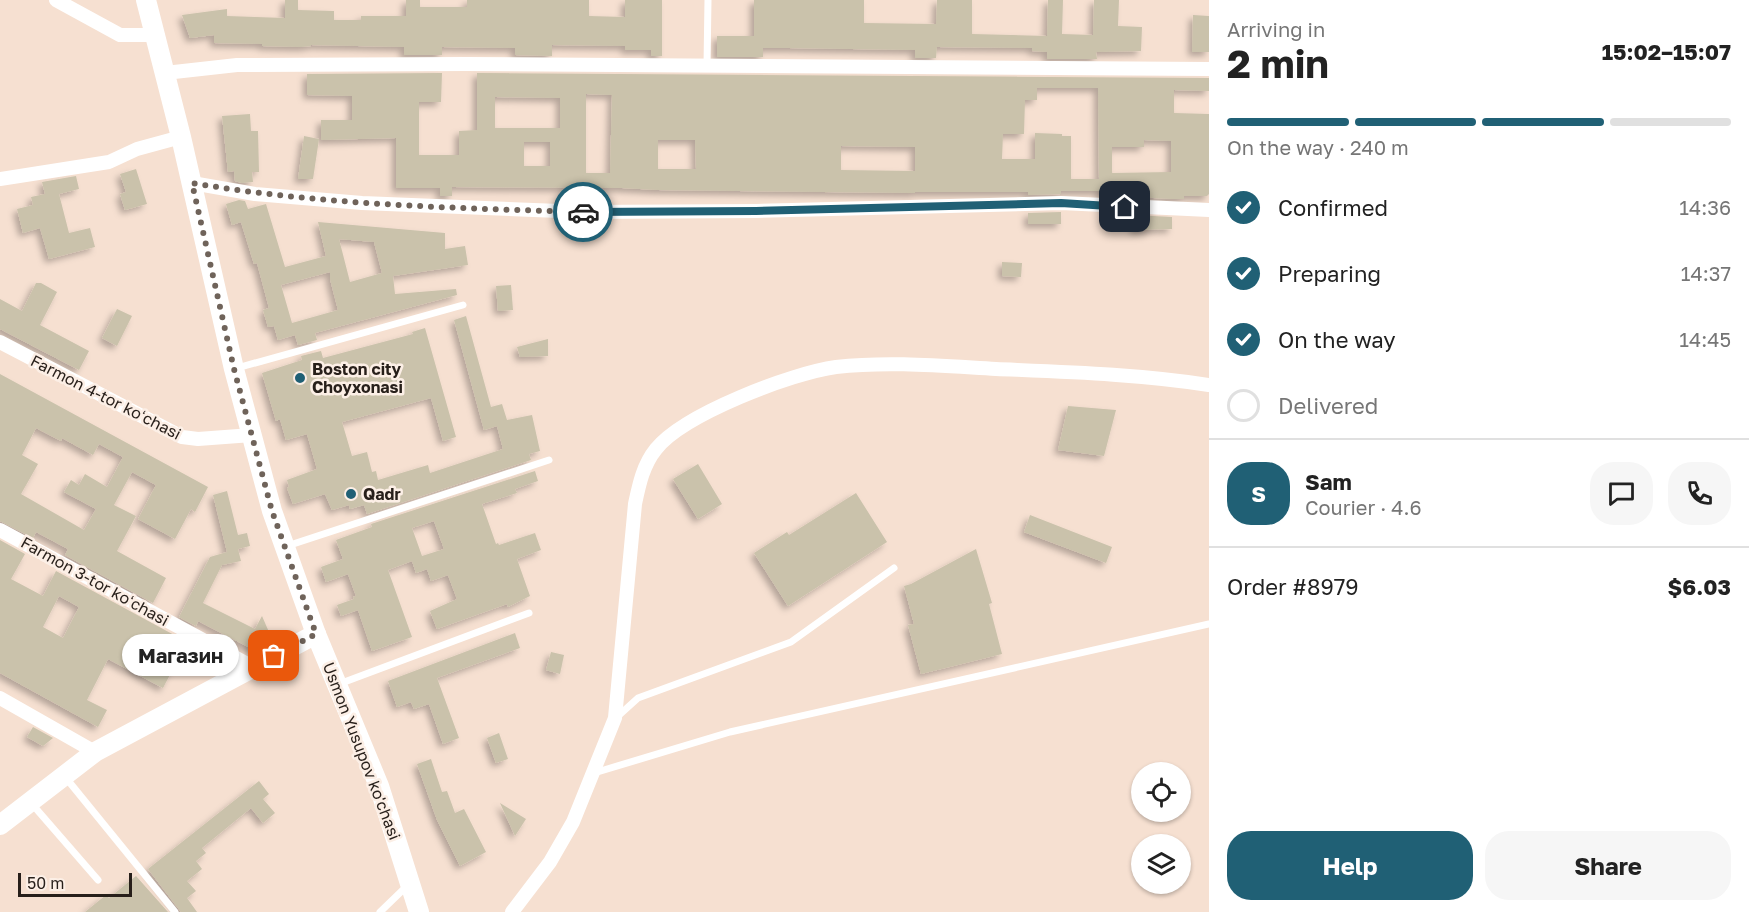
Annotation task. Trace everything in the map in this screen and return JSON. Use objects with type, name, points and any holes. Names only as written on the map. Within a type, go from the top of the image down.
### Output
[{"type":"main road","name":"Usmon Yusupov ko'chasi","points":[[146,0],[192,183],[234,369],[272,511],[316,634],[378,786],[419,912]]},
{"type":"main road","points":[[0,825],[96,752],[316,634]]},
{"type":"street","points":[[56,0],[120,35],[155,34]]},
{"type":"street","points":[[165,73],[237,65],[707,65],[1209,69]]},
{"type":"street","points":[[0,179],[109,162],[137,149],[181,137]]},
{"type":"street","points":[[192,183],[255,194],[362,203],[585,212],[756,211],[1061,203],[1209,210]]},
{"type":"street","name":"Farmon 4-tor koʻchasi","points":[[0,342],[182,437],[198,439],[252,435]]},
{"type":"street","points":[[512,912],[550,862],[573,822],[615,718],[635,504],[640,481],[656,449],[682,427],[758,390],[808,373],[856,366],[903,364],[1065,372],[1165,378],[1209,385]]},
{"type":"street","name":"Farmon 3-tor koʻchasi","points":[[0,530],[253,668]]},
{"type":"street","points":[[0,698],[96,752]]},
{"type":"lane","points":[[707,65],[708,0]]},
{"type":"lane","points":[[234,369],[463,305]]},
{"type":"lane","points":[[285,547],[549,460]]},
{"type":"lane","points":[[615,718],[638,698],[792,642],[894,568]]},
{"type":"lane","points":[[337,685],[529,613]]},
{"type":"lane","points":[[594,773],[729,732],[1209,624]]},
{"type":"lane","points":[[64,776],[175,912]]},
{"type":"lane","points":[[30,802],[98,880]]},
{"type":"lane","points":[[380,912],[410,883]]},
{"type":"building","points":[[285,0],[298,0],[298,10],[334,11],[334,20],[361,20],[361,16],[406,16],[406,0],[420,0],[420,7],[467,7],[467,0],[589,0],[589,16],[625,17],[625,0],[662,0],[662,56],[651,56],[651,50],[625,50],[625,46],[552,45],[552,56],[515,55],[515,48],[442,47],[442,55],[404,55],[404,47],[311,45],[301,47],[214,43],[214,35],[190,38],[182,15],[227,9],[227,16],[285,18]]},
{"type":"building","points":[[754,0],[864,0],[864,23],[936,24],[937,0],[972,0],[972,34],[1047,36],[1048,0],[1063,0],[1062,34],[1093,35],[1094,0],[1119,0],[1118,26],[1142,27],[1141,51],[1096,52],[1097,59],[1047,59],[1047,52],[1032,51],[1032,48],[937,47],[936,58],[915,58],[915,50],[763,48],[763,57],[717,57],[717,36],[754,36]]},
{"type":"building","points":[[1193,15],[1209,16],[1209,52],[1192,52]]},
{"type":"building","points":[[442,73],[441,102],[419,102],[419,155],[459,155],[459,131],[477,130],[477,73],[1209,78],[1209,91],[1174,90],[1174,113],[1209,114],[1209,194],[1172,199],[1135,197],[1135,193],[1099,193],[1099,191],[1061,191],[1061,194],[1028,195],[1028,192],[915,193],[452,187],[452,196],[440,196],[440,188],[396,188],[396,138],[321,140],[321,120],[352,120],[352,96],[307,95],[307,74]],"holes":[[[1037,88],[1098,88],[1099,179],[1071,179],[1071,136],[1062,136],[1062,134],[1035,133],[1035,159],[1002,159],[1003,134],[1024,134],[1025,100],[1037,100]],[[586,94],[612,95],[610,173],[586,173]],[[495,97],[560,98],[560,128],[495,128]],[[658,140],[695,140],[696,169],[658,169]],[[1144,140],[1171,141],[1171,172],[1112,173],[1112,147],[1144,147]],[[524,142],[550,142],[550,166],[524,166]],[[841,146],[915,147],[915,171],[841,170]]]},
{"type":"building","points":[[250,114],[251,131],[258,131],[259,172],[252,172],[253,182],[242,183],[235,181],[234,171],[228,172],[222,116]]},
{"type":"building","points":[[304,136],[319,139],[313,179],[298,179]]},
{"type":"building","points":[[136,169],[147,204],[125,210],[120,194],[126,192],[120,174]]},
{"type":"building","points":[[76,176],[79,189],[59,194],[69,233],[90,228],[95,247],[49,259],[40,228],[23,233],[17,209],[33,205],[31,197],[45,194],[42,182]]},
{"type":"building","points":[[239,200],[245,201],[248,209],[266,204],[285,267],[326,256],[318,222],[445,233],[445,249],[465,246],[468,265],[393,276],[395,294],[456,289],[457,295],[315,333],[317,340],[298,345],[295,335],[278,340],[274,326],[268,327],[263,310],[269,308],[257,263],[254,264],[241,222],[232,225],[226,204]],"holes":[[[339,239],[374,242],[382,273],[350,282]],[[330,272],[338,310],[292,323],[281,285]]]},
{"type":"building","points":[[1061,212],[1061,224],[1028,224],[1028,213]]},
{"type":"building","points":[[1134,215],[1172,217],[1172,229],[1134,230]]},
{"type":"building","points":[[1002,262],[1022,263],[1021,277],[1002,276]]},
{"type":"building","points":[[36,283],[41,283],[57,292],[40,325],[89,351],[79,370],[0,329],[0,299],[22,311]]},
{"type":"building","points":[[511,285],[513,310],[498,311],[496,286]]},
{"type":"building","points":[[117,309],[132,316],[117,346],[102,338]]},
{"type":"building","points":[[466,316],[491,407],[502,404],[507,420],[532,415],[540,451],[529,454],[531,460],[367,514],[364,505],[350,509],[349,505],[332,510],[325,494],[293,504],[287,488],[289,487],[287,480],[317,469],[307,434],[286,440],[280,419],[276,421],[262,373],[302,360],[301,356],[321,351],[323,358],[413,334],[412,332],[425,328],[456,437],[443,441],[431,398],[342,422],[352,456],[367,452],[372,472],[376,471],[378,480],[428,465],[430,473],[503,449],[497,426],[484,430],[454,320]]},
{"type":"building","points":[[548,339],[548,356],[520,357],[517,347]]},
{"type":"building","points":[[0,374],[208,487],[195,512],[191,509],[175,539],[138,519],[156,485],[132,472],[114,505],[136,516],[117,551],[166,578],[153,603],[65,555],[68,549],[36,532],[33,538],[0,521]],"holes":[[[36,428],[61,441],[62,438],[93,455],[99,444],[123,457],[107,487],[85,474],[79,485],[71,480],[64,492],[96,509],[84,530],[21,494],[38,464],[22,455]]]},
{"type":"building","points":[[1068,406],[1116,410],[1104,456],[1058,450]]},
{"type":"building","points":[[698,464],[722,504],[698,519],[673,479]]},
{"type":"building","points":[[535,471],[538,481],[515,489],[517,493],[482,504],[496,544],[535,533],[541,550],[517,559],[530,596],[508,607],[507,604],[437,629],[430,611],[457,599],[448,575],[431,581],[427,569],[416,573],[412,561],[388,570],[412,637],[372,651],[358,610],[341,616],[337,605],[354,599],[353,597],[356,596],[348,574],[326,582],[321,567],[343,559],[336,540],[372,527],[371,524]],"holes":[[[434,521],[444,549],[422,556],[412,528]]]},
{"type":"building","points":[[227,491],[238,535],[247,533],[250,546],[238,549],[241,561],[222,565],[203,603],[255,629],[262,616],[272,639],[258,652],[198,621],[196,626],[179,617],[210,557],[227,552],[213,495]]},
{"type":"building","points":[[856,493],[887,542],[788,606],[754,553],[787,532],[789,535]]},
{"type":"building","points":[[1030,515],[1112,547],[1106,563],[1024,532]]},
{"type":"building","points":[[0,540],[25,554],[11,579],[43,596],[56,571],[187,642],[163,688],[108,659],[87,700],[107,710],[98,727],[0,673]],"holes":[[[59,596],[79,607],[63,638],[43,627]]]},
{"type":"building","points":[[976,549],[992,603],[989,604],[1002,654],[921,674],[908,625],[914,624],[904,586]]},
{"type":"building","points":[[515,633],[520,648],[437,678],[459,738],[443,744],[429,704],[414,709],[411,702],[397,707],[388,681]]},
{"type":"building","points":[[551,652],[564,655],[560,674],[546,670]]},
{"type":"building","points":[[33,727],[53,738],[43,746],[27,737]]},
{"type":"building","points":[[499,733],[508,759],[496,763],[487,738]]},
{"type":"building","points":[[431,759],[442,792],[447,791],[455,813],[464,809],[486,852],[460,866],[437,820],[417,764]]},
{"type":"building","points":[[259,781],[269,794],[263,799],[275,813],[263,823],[251,808],[202,848],[206,853],[196,861],[202,869],[187,881],[196,891],[187,898],[197,912],[181,912],[148,869]]},
{"type":"building","points":[[500,803],[526,819],[515,836]]},
{"type":"building","points":[[136,876],[168,912],[85,912],[106,895],[109,898]]},
{"type":"way so far","points":[[274,656],[316,634],[272,511],[234,369],[192,183],[255,194],[362,203],[583,212]]},
{"type":"place","name":"Boston city Choyxonasi","points":[[300,378]]},
{"type":"place","name":"Qadr","points":[[351,494]]},
{"type":"place","name":"Магазин","points":[[274,656]]},
{"type":"route","points":[[583,212],[756,211],[1061,203],[1125,207]]}]
